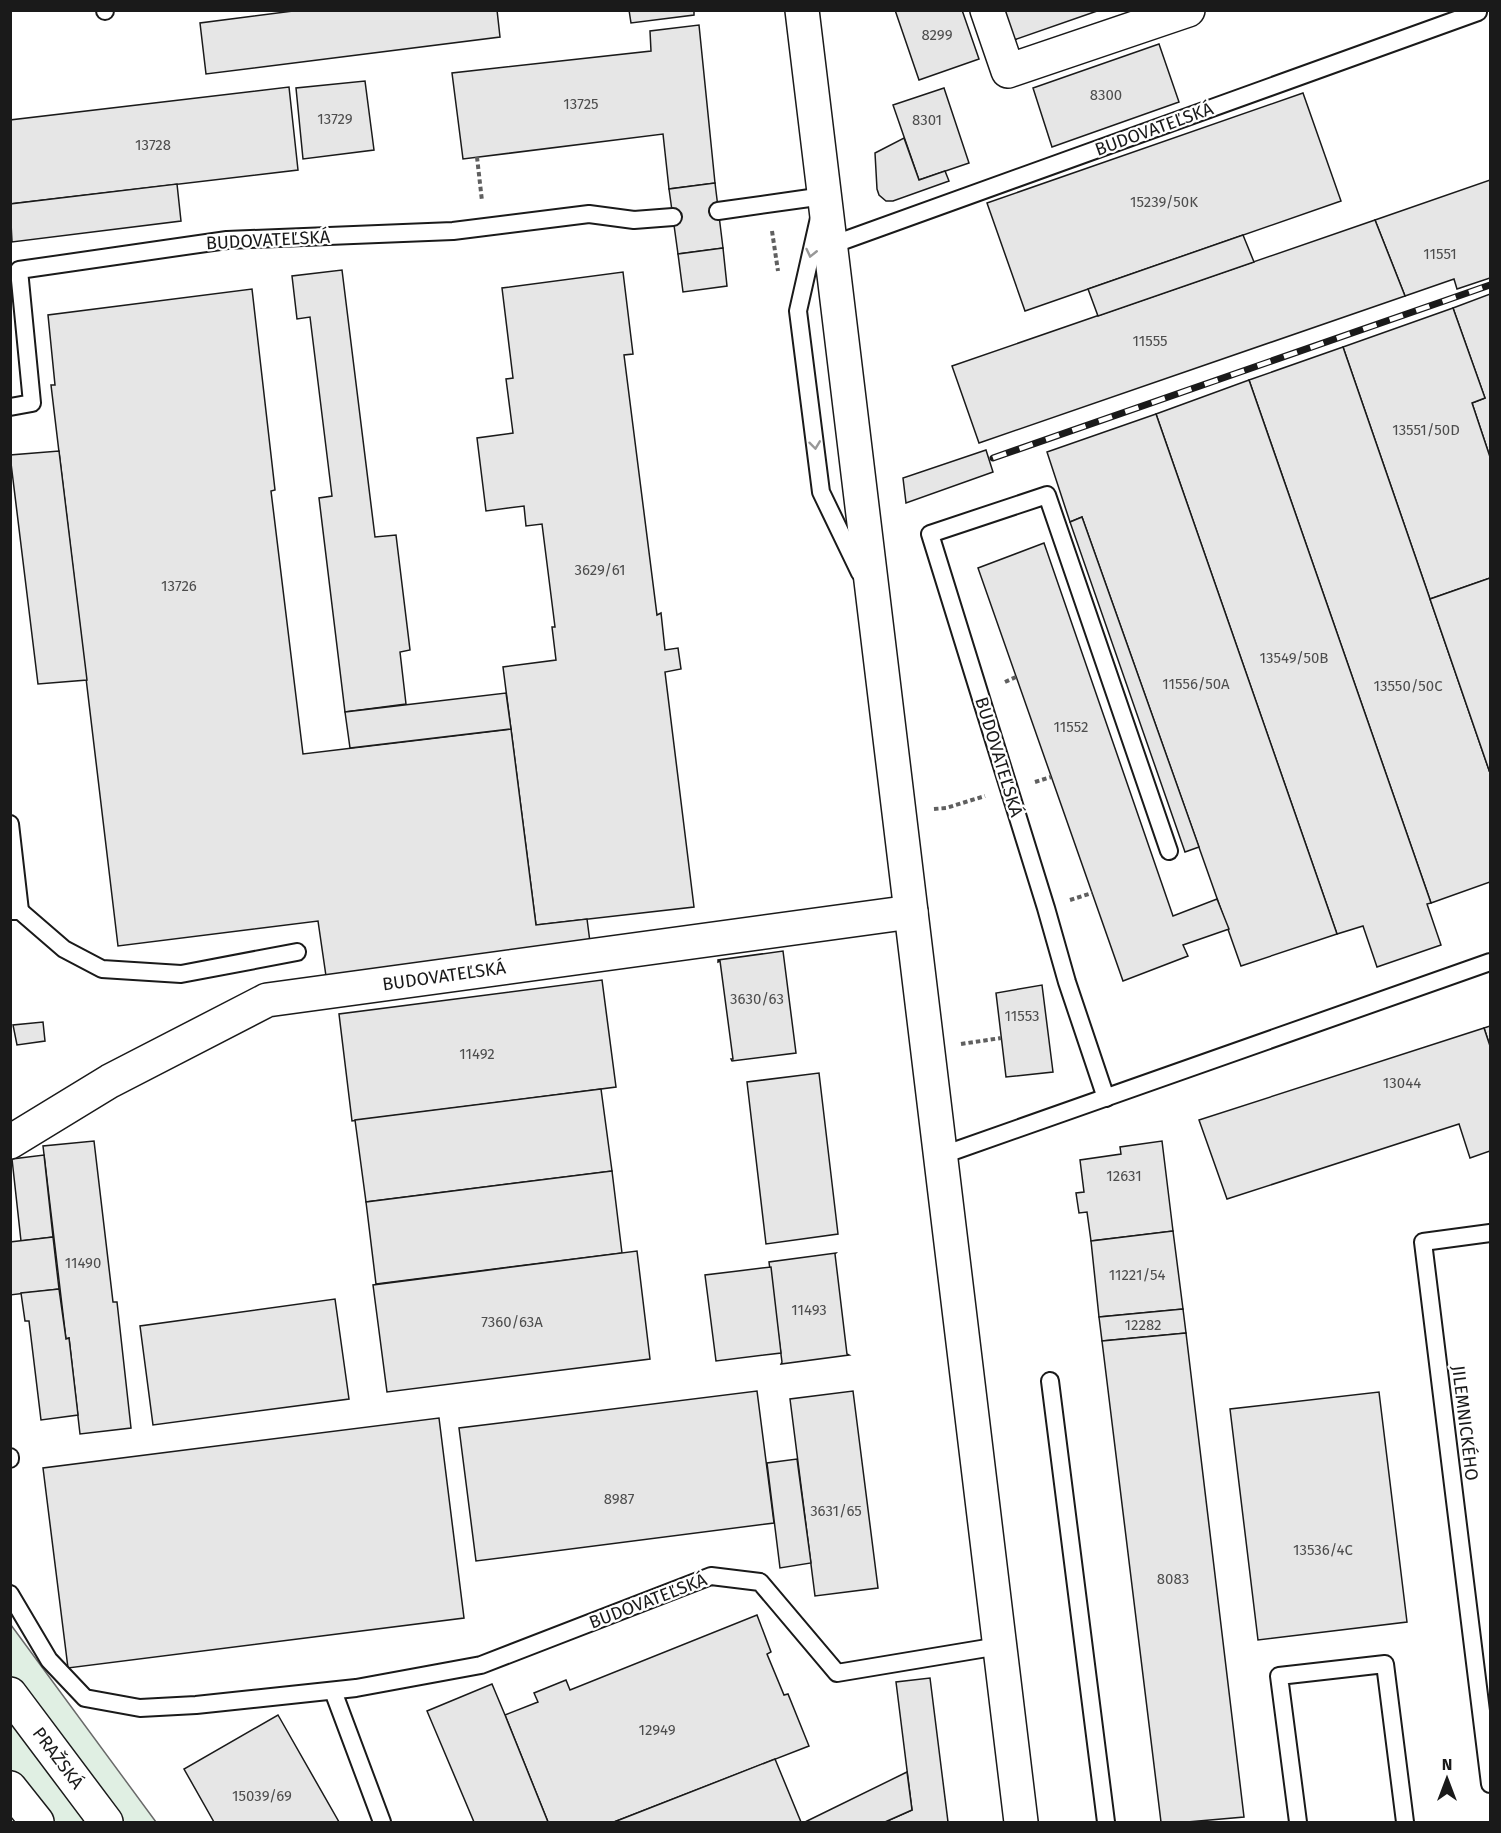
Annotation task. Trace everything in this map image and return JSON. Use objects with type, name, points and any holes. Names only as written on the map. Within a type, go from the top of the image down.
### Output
[{"type":"street","points":[[802,10],[1021,1822]]},
{"type":"street","points":[[987,10],[1008,71],[1188,10]]},
{"type":"street","name":"BUDOVATEĽSKÁ","points":[[10,1142],[110,1081],[267,1000],[911,912]]},
{"type":"street","name":"PRAŽSKÁ","points":[[10,1694],[106,1822]]},
{"type":"street","points":[[10,1788],[37,1822]]},
{"type":"lane","name":"BUDOVATEĽSKÁ","points":[[829,246],[1478,12]]},
{"type":"lane","points":[[718,211],[824,196],[798,311],[799,322],[821,492],[872,598]]},
{"type":"lane","name":"BUDOVATEĽSKÁ","points":[[10,407],[32,403],[19,270],[227,240],[453,231],[589,214],[634,220],[673,217]]},
{"type":"lane","name":"BUDOVATEĽSKÁ","points":[[1106,1098],[1067,982],[930,534],[1047,495],[1169,851]]},
{"type":"lane","points":[[10,824],[15,911],[64,949],[102,969],[181,974],[297,952]]},
{"type":"lane","points":[[940,1156],[1491,962]]},
{"type":"lane","name":"JILEMNICKÉHO","points":[[1491,1233],[1423,1242],[1491,1784]]},
{"type":"lane","points":[[1050,1382],[1106,1822]]},
{"type":"lane","name":"BUDOVATEĽSKÁ","points":[[10,1594],[49,1660],[85,1698],[140,1708],[196,1705],[333,1691],[481,1665],[711,1576],[760,1582],[837,1673],[999,1646]]},
{"type":"lane","points":[[1298,1822],[1279,1676],[1385,1664],[1405,1822]]},
{"type":"lane","points":[[333,1691],[382,1822]]},
{"type":"path","points":[[477,157],[485,227]]},
{"type":"path","points":[[959,1044],[1001,1038]]},
{"type":"green space","points":[[11,1625],[156,1822],[11,1822]]},
{"type":"building","points":[[301,10],[497,10],[500,37],[206,74],[200,23]]},
{"type":"building","points":[[629,10],[694,10],[694,15],[631,23]]},
{"type":"building","points":[[895,10],[962,10],[979,59],[919,80]]},
{"type":"building","points":[[1004,10],[1100,10],[1014,40]]},
{"type":"building","points":[[699,25],[715,183],[669,189],[663,134],[463,159],[452,73],[651,51],[650,31]]},
{"type":"building","points":[[1159,44],[1179,102],[1052,147],[1033,88]]},
{"type":"building","points":[[365,81],[374,150],[303,159],[296,88]]},
{"type":"building","points":[[289,87],[298,170],[10,204],[10,120]]},
{"type":"building","points":[[944,88],[969,163],[919,180],[893,105]]},
{"type":"building","points":[[1303,93],[1341,201],[1025,311],[987,203]]},
{"type":"building","points":[[904,138],[919,180],[945,171],[949,181],[893,201],[886,201],[879,195],[877,189],[875,153]]},
{"type":"building","points":[[1490,180],[1490,278],[1457,289],[1454,279],[1405,296],[1375,220]]},
{"type":"building","points":[[715,183],[723,248],[678,254],[669,189]]},
{"type":"building","points":[[177,184],[181,221],[12,242],[10,204]]},
{"type":"building","points":[[1375,220],[1405,296],[979,443],[952,366]]},
{"type":"building","points":[[1243,235],[1254,262],[1098,316],[1088,289]]},
{"type":"building","points":[[723,248],[727,286],[683,292],[678,254]]},
{"type":"building","points":[[342,270],[375,537],[396,535],[410,650],[400,652],[406,704],[345,712],[319,498],[332,496],[310,317],[297,319],[292,276]]},
{"type":"building","points":[[623,272],[633,354],[624,355],[657,615],[661,613],[665,650],[678,648],[681,669],[665,672],[694,907],[536,925],[503,667],[556,660],[552,627],[555,627],[542,524],[526,526],[524,506],[486,511],[477,438],[513,433],[506,379],[513,378],[502,288]]},
{"type":"building","points":[[252,289],[275,490],[271,491],[303,754],[511,729],[536,925],[587,919],[590,942],[326,976],[318,921],[118,946],[51,385],[55,385],[48,315]]},
{"type":"building","points":[[1490,294],[1490,457],[1472,403],[1485,398],[1453,308]]},
{"type":"building","points":[[1453,308],[1485,398],[1472,403],[1490,457],[1490,578],[1430,599],[1343,347]]},
{"type":"building","points":[[1343,347],[1490,773],[1490,882],[1431,903],[1249,380]]},
{"type":"building","points":[[1249,380],[1431,903],[1427,904],[1441,945],[1377,967],[1363,926],[1337,934],[1156,414]]},
{"type":"building","points":[[1156,414],[1337,934],[1241,966],[1082,517],[1070,522],[1047,452]]},
{"type":"building","points":[[986,450],[993,472],[906,503],[903,478]]},
{"type":"building","points":[[59,451],[87,680],[38,684],[10,455]]},
{"type":"building","points":[[1082,517],[1199,847],[1185,852],[1070,522]]},
{"type":"building","points":[[1044,543],[1173,916],[1217,899],[1229,929],[1183,945],[1188,956],[1123,981],[978,568]]},
{"type":"building","points":[[1490,578],[1490,773],[1430,599]]},
{"type":"building","points":[[506,693],[511,729],[350,748],[345,712]]},
{"type":"building","points":[[783,951],[796,1053],[732,1061],[720,961],[718,960]]},
{"type":"building","points":[[602,980],[616,1087],[352,1121],[339,1014]]},
{"type":"building","points":[[1042,985],[1053,1072],[1006,1077],[996,993]]},
{"type":"building","points":[[43,1022],[45,1041],[17,1045],[13,1025]]},
{"type":"building","points":[[1490,1026],[1490,1046],[1484,1028]]},
{"type":"building","points":[[1484,1028],[1490,1046],[1490,1151],[1470,1158],[1459,1124],[1227,1199],[1199,1120]]},
{"type":"building","points":[[819,1073],[838,1234],[766,1244],[747,1082]]},
{"type":"building","points":[[601,1089],[612,1171],[366,1202],[355,1120]]},
{"type":"building","points":[[94,1141],[113,1302],[117,1302],[131,1428],[80,1434],[43,1146]]},
{"type":"building","points":[[1162,1141],[1173,1231],[1091,1241],[1087,1212],[1079,1213],[1076,1193],[1084,1192],[1080,1160],[1121,1154],[1120,1147]]},
{"type":"building","points":[[44,1155],[53,1237],[21,1241],[12,1159]]},
{"type":"building","points":[[612,1171],[622,1253],[376,1284],[366,1202]]},
{"type":"building","points":[[1173,1231],[1183,1309],[1099,1317],[1091,1241]]},
{"type":"building","points":[[53,1237],[59,1289],[10,1295],[10,1242]]},
{"type":"building","points":[[637,1251],[650,1359],[387,1392],[373,1285]]},
{"type":"building","points":[[836,1253],[847,1354],[849,1355],[781,1364],[769,1262]]},
{"type":"building","points":[[771,1267],[781,1353],[716,1361],[705,1275]]},
{"type":"building","points":[[59,1289],[66,1339],[69,1338],[78,1415],[41,1420],[29,1321],[25,1321],[21,1293]]},
{"type":"building","points":[[335,1299],[349,1399],[153,1425],[140,1326]]},
{"type":"building","points":[[1183,1309],[1186,1333],[1102,1341],[1099,1317]]},
{"type":"building","points":[[1186,1333],[1244,1817],[1161,1822],[1102,1341]]},
{"type":"building","points":[[757,1391],[774,1523],[476,1561],[459,1428]]},
{"type":"building","points":[[853,1391],[878,1588],[815,1596],[790,1399]]},
{"type":"building","points":[[1379,1392],[1407,1622],[1258,1640],[1230,1409]]},
{"type":"building","points":[[439,1418],[464,1618],[68,1668],[43,1468]]},
{"type":"building","points":[[797,1459],[811,1563],[780,1568],[767,1463]]},
{"type":"building","points":[[757,1615],[771,1652],[767,1654],[784,1695],[788,1694],[809,1746],[614,1822],[548,1822],[505,1715],[538,1702],[534,1693],[566,1680],[570,1690]]},
{"type":"building","points":[[930,1678],[948,1822],[885,1822],[912,1810],[896,1682]]},
{"type":"building","points":[[492,1684],[548,1822],[474,1822],[427,1711]]},
{"type":"building","points":[[278,1715],[339,1822],[214,1822],[184,1769]]},
{"type":"building","points":[[775,1759],[801,1822],[614,1822]]},
{"type":"building","points":[[907,1772],[912,1810],[885,1822],[805,1822]]},
{"type":"railway","points":[[993,458],[1490,285]]}]
